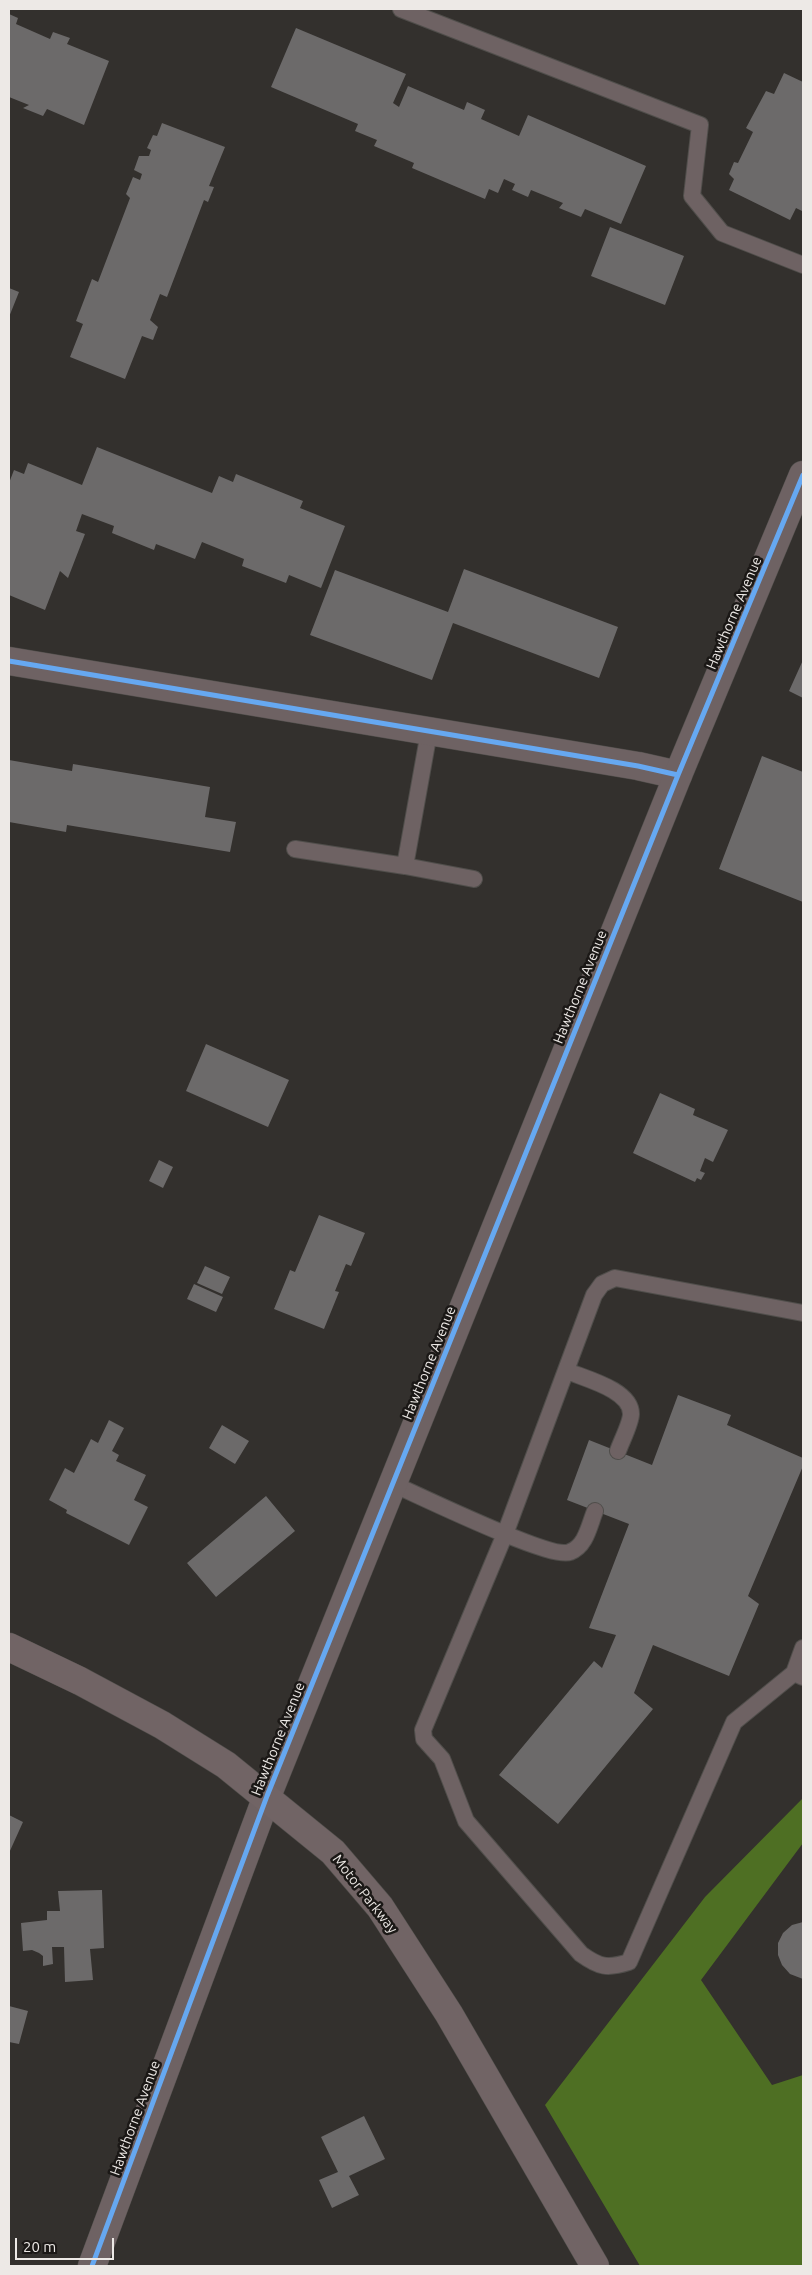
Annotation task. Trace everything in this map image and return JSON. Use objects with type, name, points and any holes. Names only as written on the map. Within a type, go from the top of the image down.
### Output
[{"type":"main road","name":"Motor Parkway","points":[[9,1647],[72,1677],[162,1725],[226,1764],[333,1852],[380,1907],[449,2014],[594,2266]]},
{"type":"street","name":"Hawthorne Avenue","points":[[92,2266],[267,1796],[678,775],[803,475]]},
{"type":"street","points":[[9,661],[638,766],[678,775]]},
{"type":"lane","points":[[401,9],[700,125],[692,196],[722,233],[803,265]]},
{"type":"lane","points":[[404,866],[429,732]]},
{"type":"lane","points":[[295,848],[474,879]]},
{"type":"lane","points":[[803,1313],[615,1278],[602,1284],[594,1295],[505,1534],[422,1730],[424,1739],[442,1759],[466,1821],[581,1954],[596,1965],[615,1966],[629,1962],[734,1722],[798,1675],[803,1648]]},
{"type":"lane","points":[[567,1371],[618,1392],[628,1401],[631,1415],[618,1451]]},
{"type":"lane","points":[[392,1484],[505,1534],[554,1552],[568,1553],[581,1545],[595,1511]]},
{"type":"green space","points":[[803,1798],[803,1843],[701,1980],[772,2085],[803,2075],[803,2266],[640,2266],[545,2105],[705,1897]]},
{"type":"building","points":[[9,14],[18,18],[16,24],[50,39],[53,32],[70,38],[67,44],[109,61],[84,125],[47,109],[43,116],[23,108],[29,105],[9,97]]},
{"type":"building","points":[[296,28],[406,74],[393,103],[399,107],[408,86],[464,110],[467,102],[485,110],[481,119],[519,136],[528,115],[646,166],[621,224],[585,209],[581,217],[559,208],[563,203],[531,190],[528,197],[512,190],[515,184],[504,179],[498,193],[489,189],[485,199],[412,168],[414,163],[374,146],[377,140],[355,131],[358,124],[271,87]]},
{"type":"building","points":[[784,73],[803,82],[803,208],[802,211],[796,208],[790,220],[729,190],[734,179],[729,174],[734,162],[738,163],[753,132],[746,128],[766,91],[774,94]]},
{"type":"building","points":[[162,123],[225,147],[209,186],[214,187],[208,202],[204,200],[167,297],[160,294],[150,320],[158,327],[153,340],[142,336],[125,379],[70,357],[83,324],[76,321],[92,279],[98,282],[130,198],[126,194],[133,177],[140,180],[142,174],[134,170],[139,156],[149,156],[151,150],[147,148],[153,135],[157,136]]},
{"type":"building","points":[[610,227],[684,256],[665,305],[591,276]]},
{"type":"building","points":[[9,288],[19,292],[9,317]]},
{"type":"building","points":[[97,447],[212,493],[219,476],[233,482],[236,474],[303,501],[300,508],[345,526],[321,588],[289,575],[286,583],[242,566],[244,559],[202,542],[195,559],[156,544],[154,550],[112,533],[114,526],[82,514],[76,531],[85,534],[68,578],[60,571],[45,610],[9,595],[9,483],[14,470],[24,474],[28,463],[82,485]]},
{"type":"building","points":[[464,569],[618,627],[599,678],[453,623],[432,680],[310,635],[335,570],[448,612]]},
{"type":"building","points":[[803,660],[803,698],[789,691]]},
{"type":"building","points":[[762,756],[803,772],[803,902],[719,869]]},
{"type":"building","points":[[9,760],[72,771],[73,764],[210,787],[205,817],[236,822],[230,852],[67,825],[66,832],[9,822]]},
{"type":"building","points":[[206,1044],[289,1080],[268,1127],[186,1091]]},
{"type":"building","points":[[660,1093],[695,1109],[693,1115],[728,1130],[713,1162],[705,1158],[700,1171],[705,1173],[701,1180],[697,1178],[695,1182],[633,1153]]},
{"type":"building","points":[[159,1160],[173,1167],[163,1188],[149,1181]]},
{"type":"building","points":[[319,1215],[365,1233],[351,1266],[346,1264],[335,1291],[339,1292],[324,1329],[274,1309],[290,1270],[295,1272]]},
{"type":"building","points":[[205,1266],[230,1277],[222,1294],[197,1283]]},
{"type":"building","points":[[194,1284],[223,1297],[216,1312],[187,1299]]},
{"type":"building","points":[[678,1395],[731,1415],[727,1425],[803,1458],[803,1466],[748,1596],[759,1604],[729,1676],[653,1645],[634,1693],[653,1709],[558,1824],[499,1775],[594,1661],[602,1668],[616,1635],[589,1628],[629,1524],[567,1500],[589,1440],[652,1465]]},
{"type":"building","points":[[109,1420],[124,1428],[112,1451],[119,1455],[116,1461],[146,1475],[134,1500],[148,1507],[129,1545],[66,1513],[67,1510],[49,1500],[65,1468],[74,1473],[91,1439],[98,1443]]},
{"type":"building","points":[[222,1425],[249,1441],[235,1464],[209,1448]]},
{"type":"building","points":[[266,1496],[295,1531],[216,1597],[187,1563]]},
{"type":"building","points":[[9,1815],[23,1822],[9,1853]]},
{"type":"building","points":[[102,1890],[104,1948],[90,1949],[93,1980],[65,1982],[64,1947],[52,1947],[53,1964],[43,1966],[43,1956],[39,1953],[32,1950],[23,1951],[21,1923],[47,1920],[47,1911],[60,1911],[58,1891]]},
{"type":"building","points":[[803,1922],[803,1979],[790,1974],[782,1965],[778,1955],[778,1943],[783,1933],[792,1925]]},
{"type":"building","points":[[9,2006],[28,2011],[19,2044],[9,2042]]},
{"type":"building","points":[[364,2116],[385,2159],[349,2176],[359,2195],[332,2208],[319,2180],[338,2172],[321,2137]]},
{"type":"cycle path","points":[[92,2266],[267,1796],[678,775],[803,475]]},
{"type":"cycle path","points":[[9,661],[638,766],[678,775]]}]
